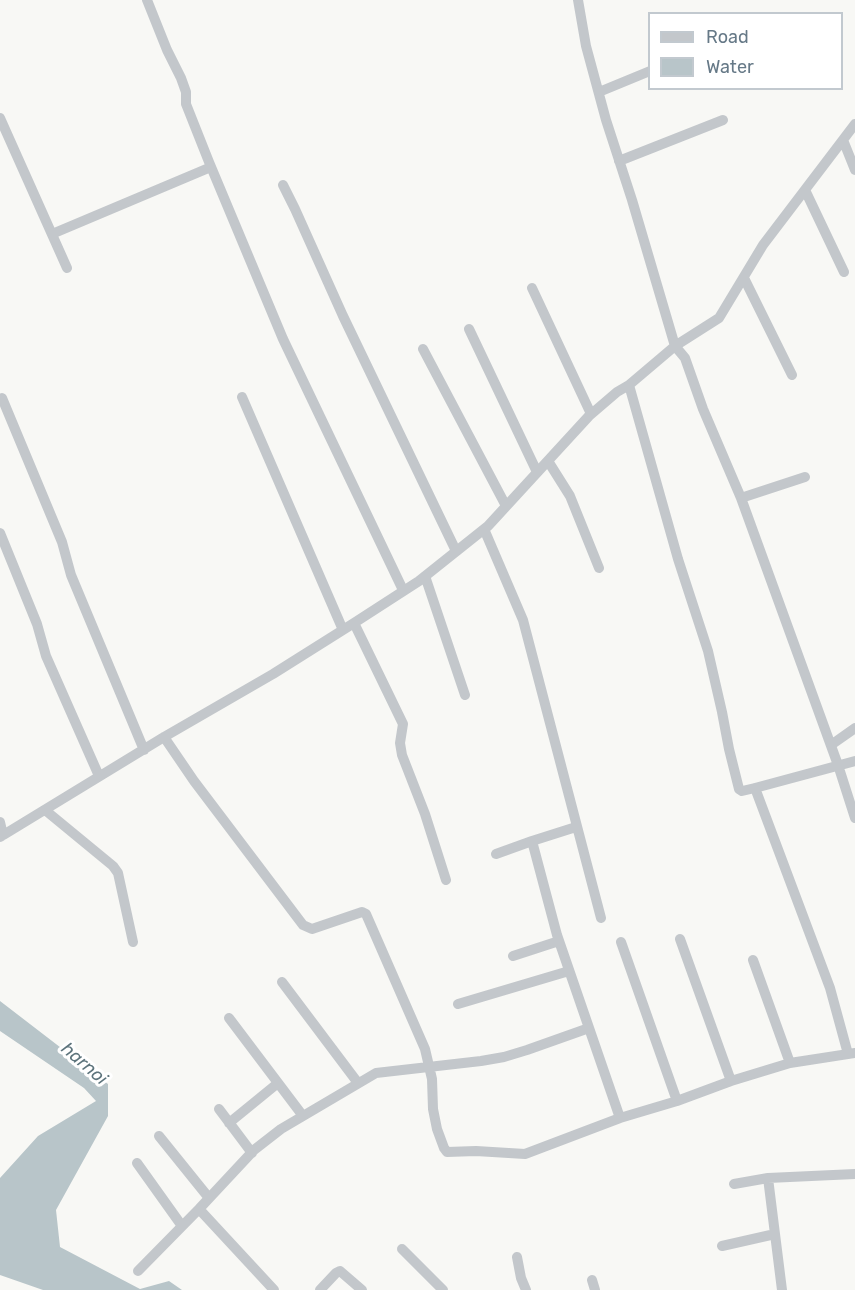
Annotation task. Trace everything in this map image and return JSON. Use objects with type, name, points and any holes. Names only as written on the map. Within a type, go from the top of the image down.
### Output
[{"type":"street","points":[[147,0],[166,50],[181,78],[186,92],[186,104],[211,167],[283,339],[403,590]]},
{"type":"street","points":[[578,0],[586,46],[675,346],[685,358],[703,409],[741,498],[831,745],[855,818]]},
{"type":"street","points":[[599,92],[648,72]]},
{"type":"street","points":[[0,118],[67,268]]},
{"type":"street","points":[[620,161],[723,120]]},
{"type":"street","points":[[0,822],[2,836],[164,737],[273,674],[425,576],[484,529],[591,414],[675,346],[719,318],[763,245],[855,124]]},
{"type":"street","points":[[843,140],[855,170]]},
{"type":"street","points":[[52,234],[211,167]]},
{"type":"street","points":[[283,185],[456,551]]},
{"type":"street","points":[[805,190],[844,272]]},
{"type":"street","points":[[744,279],[792,375]]},
{"type":"street","points":[[532,288],[591,414]]},
{"type":"street","points":[[469,329],[537,472]]},
{"type":"street","points":[[423,349],[506,506]]},
{"type":"street","points":[[629,385],[675,549],[708,651],[739,789],[741,791],[755,788],[855,761]]},
{"type":"street","points":[[242,397],[343,630]]},
{"type":"street","points":[[2,398],[62,542],[71,575],[144,750]]},
{"type":"street","points":[[548,461],[570,496],[599,568]]},
{"type":"street","points":[[741,498],[805,477]]},
{"type":"street","points":[[484,529],[523,620],[601,918]]},
{"type":"street","points":[[0,533],[37,624],[46,656],[99,776]]},
{"type":"street","points":[[425,576],[465,695]]},
{"type":"street","points":[[354,623],[403,724],[400,743],[402,755],[425,814],[446,880]]},
{"type":"street","points":[[831,745],[855,728]]},
{"type":"street","points":[[164,737],[194,781],[303,925],[312,929],[362,912],[366,914],[425,1048],[432,1079],[433,1109],[437,1129],[447,1152],[525,1154],[620,1118],[789,1063],[851,1054],[830,988],[755,788]]},
{"type":"street","points":[[45,810],[113,866],[118,873],[134,942]]},
{"type":"street","points":[[496,854],[576,827]]},
{"type":"street","points":[[532,840],[559,941],[620,1118]]},
{"type":"street","points":[[680,939],[731,1081]]},
{"type":"street","points":[[513,956],[559,941]]},
{"type":"street","points":[[621,942],[676,1101]]},
{"type":"street","points":[[753,960],[789,1063]]},
{"type":"street","points":[[458,1004],[569,971]]},
{"type":"street","points":[[282,982],[358,1083]]},
{"type":"street","points":[[229,1018],[303,1116]]},
{"type":"street","points":[[138,1270],[252,1153],[280,1129],[376,1073],[504,1057],[589,1028]]},
{"type":"street","points":[[229,1123],[278,1083]]},
{"type":"street","points":[[219,1109],[252,1153]]},
{"type":"street","points":[[159,1136],[210,1198]]},
{"type":"street","points":[[137,1163],[182,1226]]},
{"type":"street","points":[[734,1184],[768,1178],[855,1174]]},
{"type":"street","points":[[768,1178],[782,1290]]},
{"type":"street","points":[[199,1209],[274,1290]]},
{"type":"street","points":[[722,1246],[775,1234]]},
{"type":"street","points":[[402,1249],[442,1290]]},
{"type":"street","points":[[516,1257],[526,1290]]},
{"type":"street","points":[[320,1290],[340,1271],[362,1290]]},
{"type":"water","points":[[0,1001],[108,1084],[108,1116],[56,1210],[60,1247],[140,1289],[169,1281],[182,1290],[43,1290],[0,1275],[0,1178],[38,1136],[96,1101],[84,1088],[0,1031]]},
{"type":"water label","name":"harnoi","points":[[84,1064]]}]
